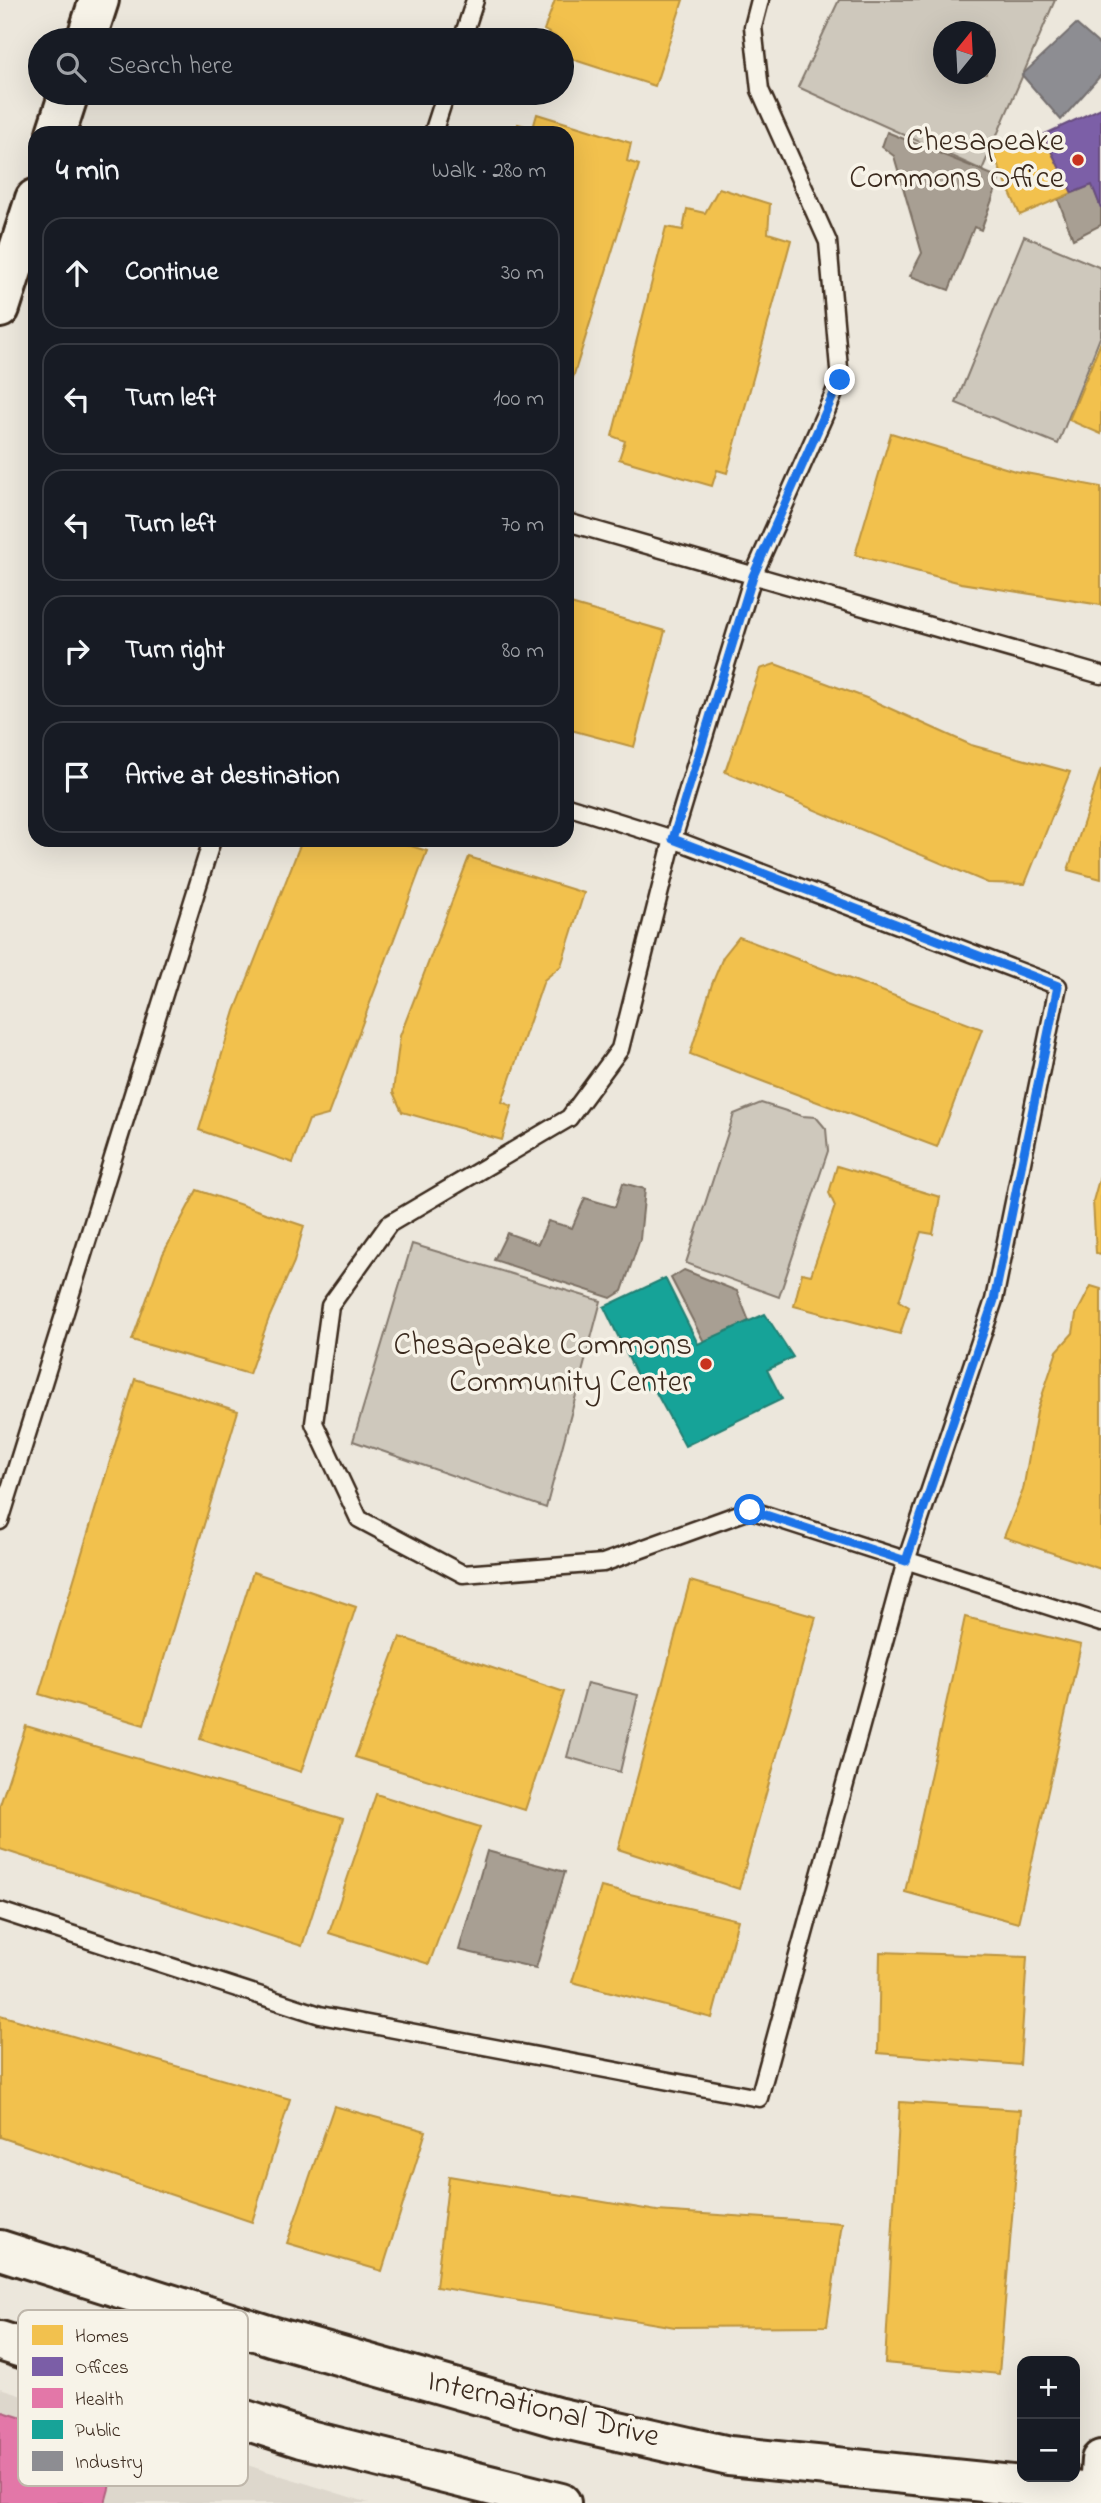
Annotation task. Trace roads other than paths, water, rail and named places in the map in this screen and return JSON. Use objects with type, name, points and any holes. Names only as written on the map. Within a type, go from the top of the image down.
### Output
[{"type":"main road","points":[[90,28],[99,0]]},
{"type":"main road","points":[[58,126],[65,105]]},
{"type":"main road","points":[[0,309],[28,221]]},
{"type":"main road","name":"International Drive","points":[[0,2250],[189,2310]]},
{"type":"main road","name":"International Drive","points":[[248,2329],[556,2417],[729,2456],[1100,2488]]},
{"type":"main road","points":[[0,2341],[18,2347]]},
{"type":"main road","points":[[248,2421],[301,2438],[562,2503]]},
{"type":"lane","points":[[466,28],[475,0]]},
{"type":"lane","points":[[760,0],[753,27],[760,90],[828,242],[840,380],[753,576],[673,839],[620,1049],[569,1118],[389,1224],[330,1306],[314,1423],[359,1519],[463,1574],[603,1563],[750,1510],[1101,1623]]},
{"type":"lane","points":[[435,126],[442,105]]},
{"type":"lane","points":[[574,524],[1101,675]]},
{"type":"lane","points":[[0,1911],[320,2015],[759,2098],[906,1561],[994,1300],[1058,986],[673,839],[574,808]]},
{"type":"lane","points":[[0,1521],[210,847]]},
{"type":"place","name":"Chesapeake Commons Office","points":[[1078,160]]},
{"type":"place","name":"Chesapeake Commons Community Center","points":[[706,1364]]}]
